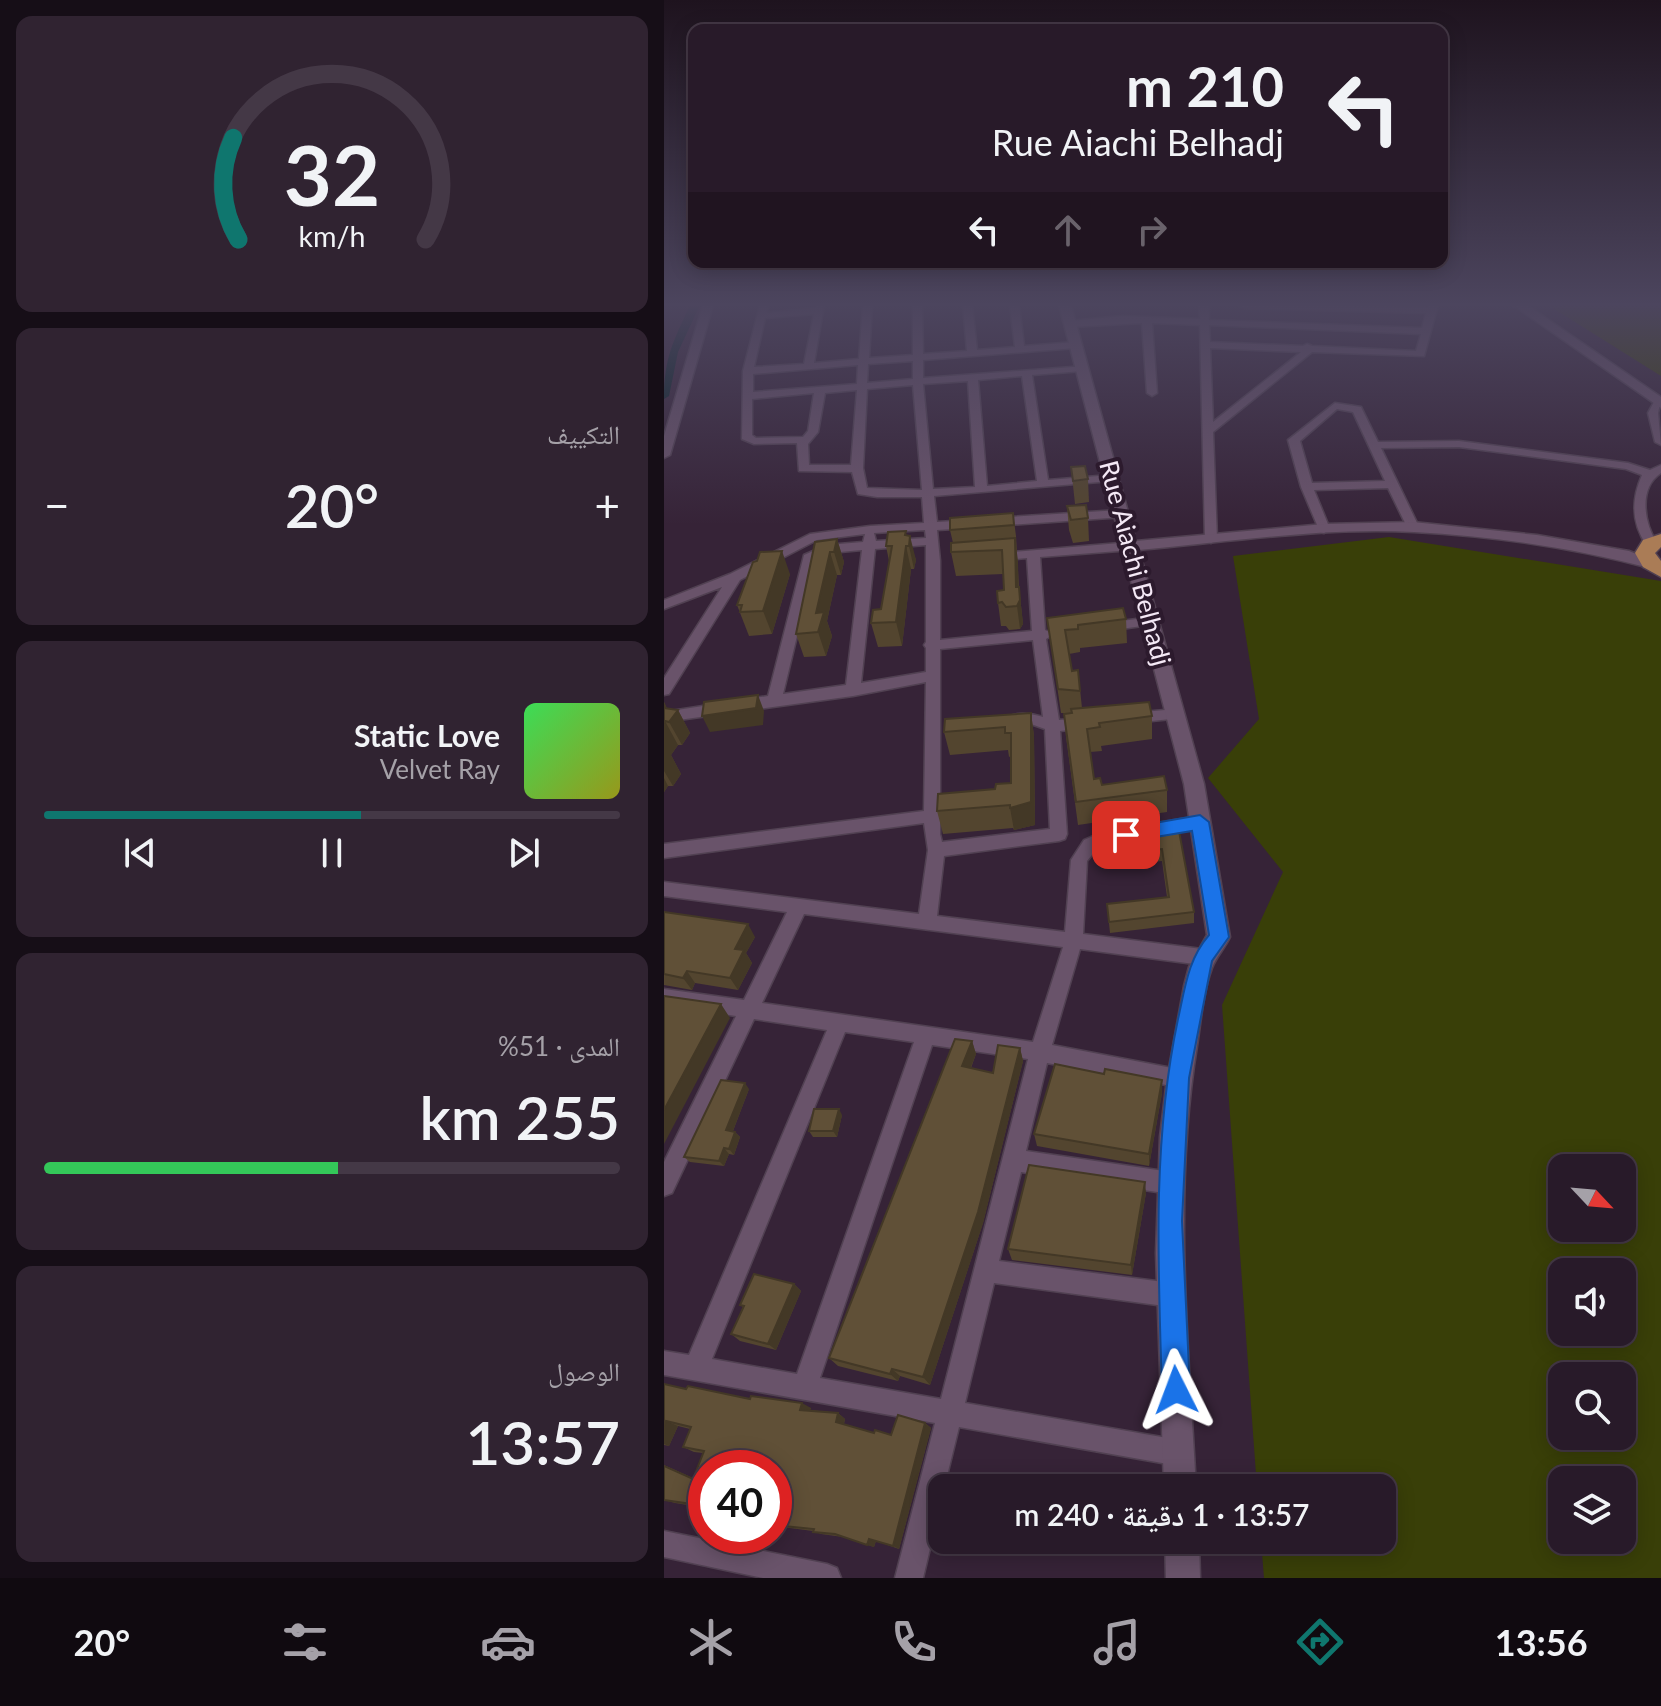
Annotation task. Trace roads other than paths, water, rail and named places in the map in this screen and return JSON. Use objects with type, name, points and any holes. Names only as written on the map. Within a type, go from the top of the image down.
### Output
[{"type":"main road","points":[[1626,379],[1660,402]]},
{"type":"street","points":[[664,455],[686,379]]},
{"type":"street","points":[[747,379],[746,437],[754,441],[804,442]]},
{"type":"street","points":[[862,379],[857,468],[862,491],[866,493],[928,492],[1111,478]]},
{"type":"street","points":[[918,379],[930,529],[941,561],[931,645],[940,727],[932,816],[936,850],[927,924]]},
{"type":"street","points":[[746,396],[862,389],[955,379]]},
{"type":"street","points":[[973,379],[981,488]]},
{"type":"street","points":[[1028,379],[1043,483]]},
{"type":"street","name":"Rue Aiachi Belhadj","points":[[1085,379],[1194,784],[1219,937],[1202,957],[1177,1078],[1171,1183],[1180,1474]]},
{"type":"street","points":[[1151,379],[1152,393]]},
{"type":"street","points":[[1208,379],[1211,539]]},
{"type":"street","points":[[1210,430],[1274,379]]},
{"type":"street","points":[[820,391],[813,432],[804,442],[803,469],[857,468]]},
{"type":"street","points":[[1660,402],[1653,413],[1661,442]]},
{"type":"street","points":[[1324,529],[1307,487],[1294,440],[1332,407],[1357,409],[1413,527]]},
{"type":"street","points":[[1374,445],[1459,444],[1655,471]]},
{"type":"street","points":[[1655,471],[1644,482],[1639,519],[1640,529],[1656,553]]},
{"type":"street","points":[[1307,487],[1391,484]]},
{"type":"street","points":[[664,605],[735,577],[814,537],[1120,511]]},
{"type":"street","points":[[976,558],[1324,529],[1413,527],[1656,553]]},
{"type":"street","points":[[774,700],[810,555],[827,549],[869,546],[930,529]]},
{"type":"street","points":[[853,691],[870,530]]},
{"type":"street","points":[[936,850],[1059,834],[1052,726],[1039,635],[1033,554]]},
{"type":"street","points":[[666,686],[735,577]]},
{"type":"street","points":[[1096,628],[1152,621]]},
{"type":"street","points":[[931,645],[1067,631]]},
{"type":"street","points":[[664,717],[853,691],[932,676]]},
{"type":"street","points":[[990,723],[1032,719],[1052,726],[1176,714]]},
{"type":"street","points":[[664,851],[932,816]]},
{"type":"street","points":[[909,1578],[1040,1052],[1074,940],[1079,860],[1090,845],[1102,839],[1200,822]]},
{"type":"street","points":[[664,889],[1202,957]]},
{"type":"street","points":[[664,1185],[799,906]]},
{"type":"street","points":[[664,997],[1040,1052],[1177,1078]]},
{"type":"street","points":[[696,1368],[840,1022]]},
{"type":"street","points":[[805,1387],[926,1035]]},
{"type":"street","points":[[1013,1160],[1171,1183]]},
{"type":"street","points":[[986,1271],[1172,1295]]},
{"type":"street","points":[[664,1363],[1179,1453]]},
{"type":"street","points":[[664,1544],[765,1572],[827,1578]]},
{"type":"street","points":[[1182,1554],[1183,1578]]},
{"type":"waterway","points":[[664,396],[668,379]]}]
